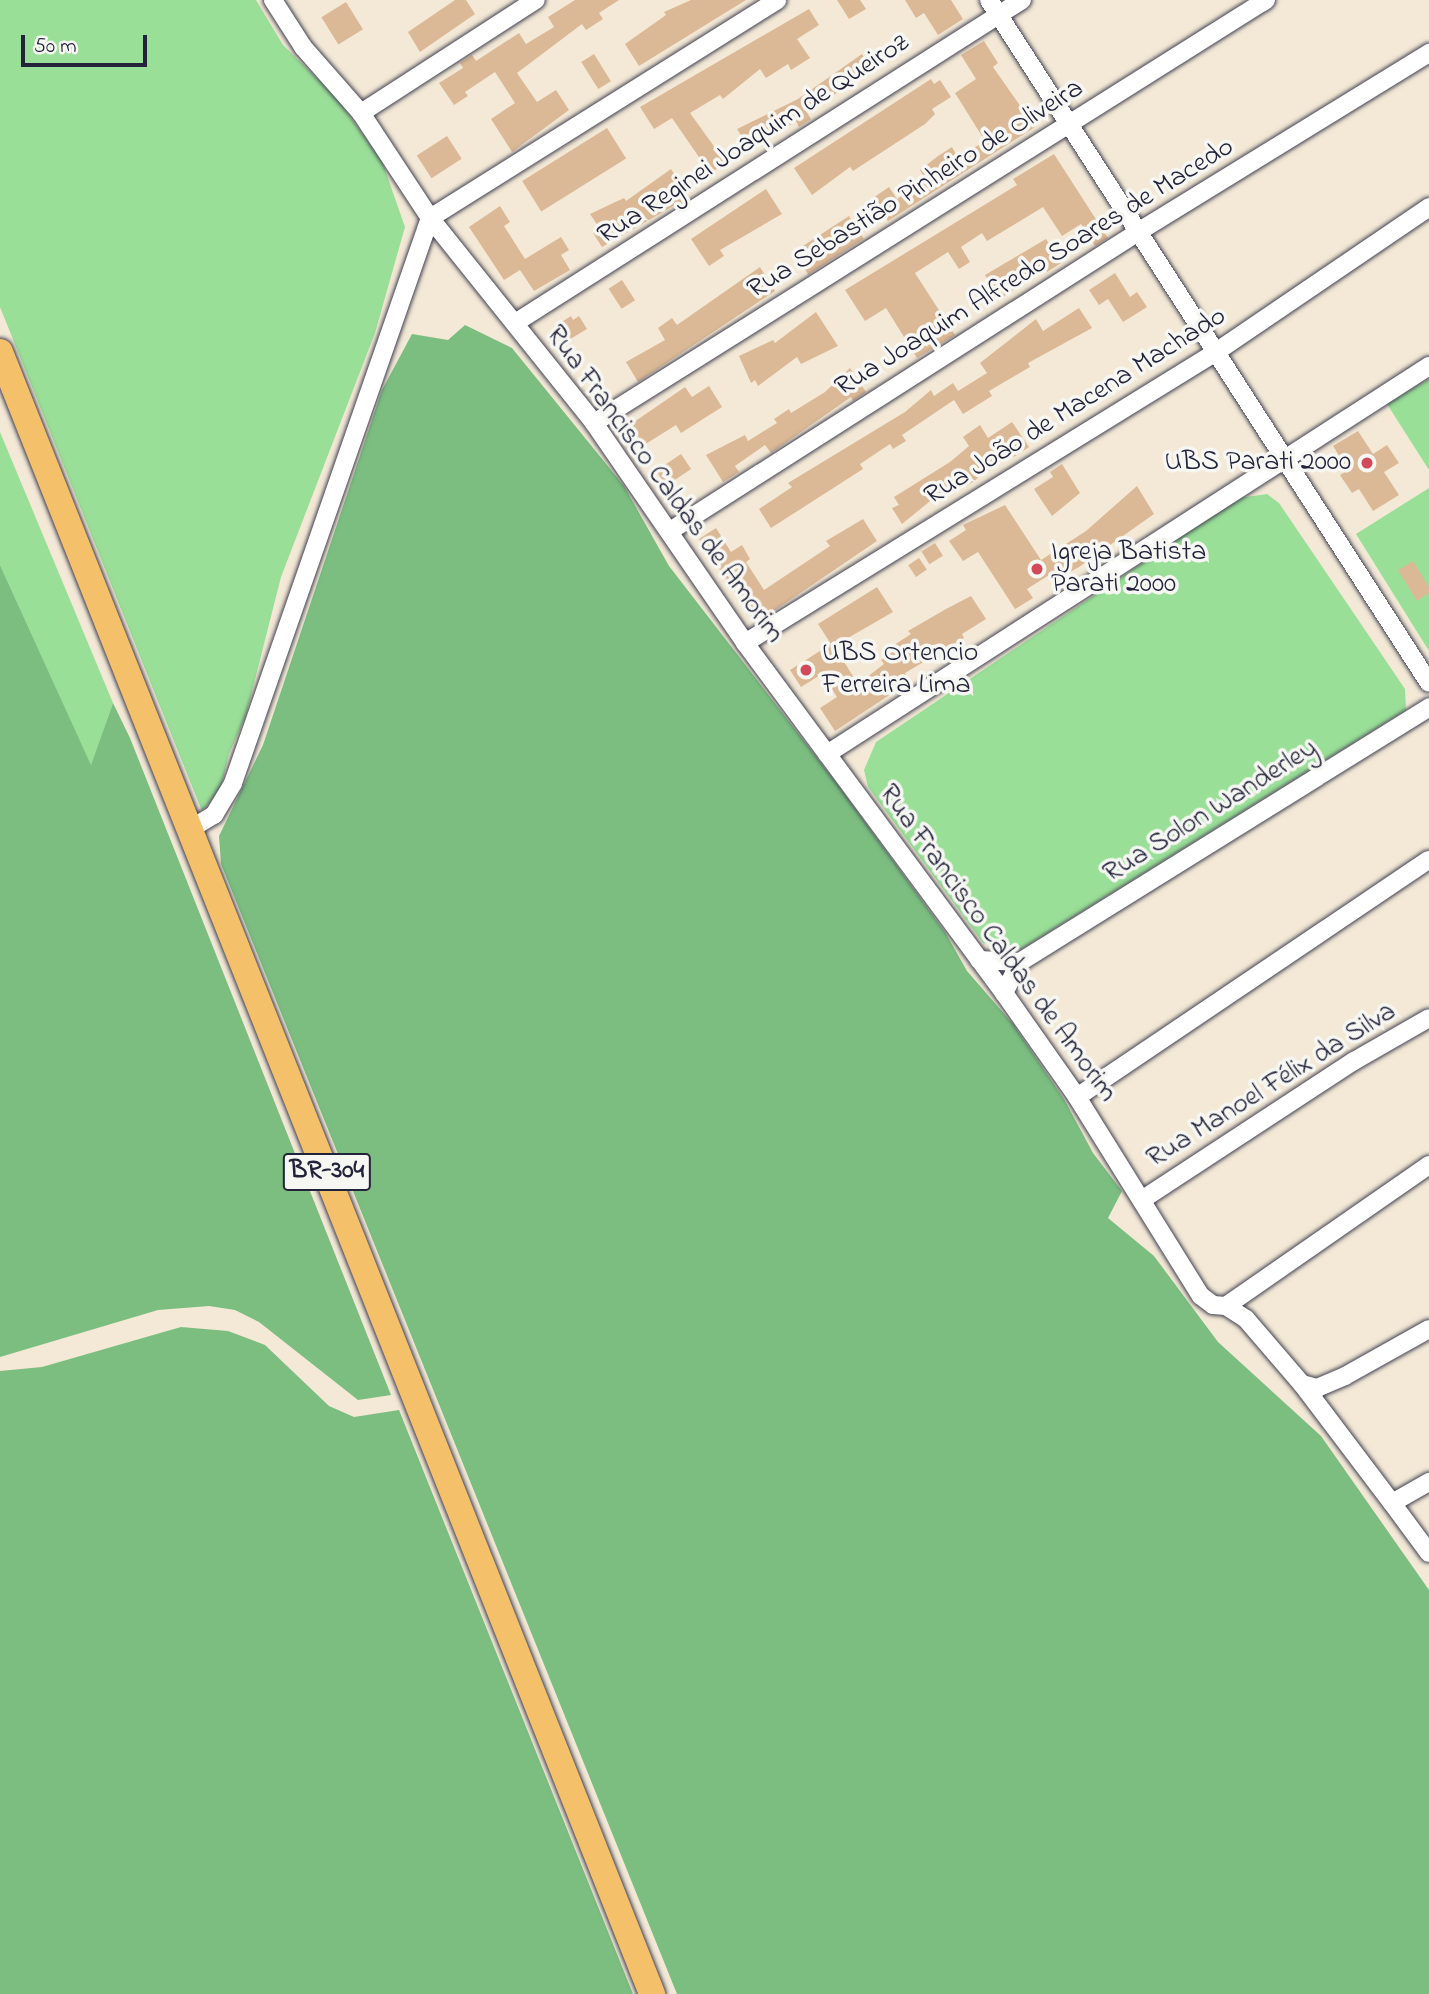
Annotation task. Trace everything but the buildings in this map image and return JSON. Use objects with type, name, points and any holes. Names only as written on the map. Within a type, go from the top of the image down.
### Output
[{"type":"highway","name":"BR-304","points":[[0,352],[192,828],[652,1994]]},
{"type":"street","points":[[361,113],[536,0]]},
{"type":"street","points":[[192,828],[214,815],[233,783],[430,218],[778,0]]},
{"type":"street","name":"Rua Reginei Joaquim de Queiroz","points":[[515,323],[994,7],[1022,0]]},
{"type":"street","name":"Rua Sebastião Pinheiro de Oliveira","points":[[594,424],[1266,0]]},
{"type":"street","name":"Rua Francisco Caldas de Amorim","points":[[280,2],[303,47],[361,113],[430,218],[594,424],[745,643],[1004,993],[1077,1097],[1201,1296],[1213,1305],[1226,1306],[1246,1319],[1302,1384],[1429,1553]]},
{"type":"street","points":[[994,7],[1429,683]]},
{"type":"street","name":"Rua Joaquim Alfredo Soares de Macedo","points":[[670,531],[1138,232],[1429,53]]},
{"type":"street","name":"Rua João de Macena Machado","points":[[745,643],[1216,352],[1429,206]]},
{"type":"street","points":[[827,754],[1429,366]]},
{"type":"street","name":"Rua Solon Wanderley","points":[[1020,962],[1429,707]]},
{"type":"street","points":[[1077,1097],[1429,860]]},
{"type":"street","points":[[979,960],[1020,962],[1004,993]]},
{"type":"street","name":"Rua Manoel Félix da Silva","points":[[1143,1199],[1354,1061],[1429,1018]]},
{"type":"street","points":[[1226,1306],[1429,1165]]},
{"type":"street","points":[[1302,1384],[1317,1388],[1346,1376],[1429,1329]]},
{"type":"street","points":[[1392,1503],[1429,1482]]},
{"type":"green space","points":[[0,0],[256,0],[283,45],[336,97],[382,161],[405,227],[375,333],[281,577],[246,715],[229,754],[220,791],[202,811],[0,307]]},
{"type":"green space","points":[[465,325],[512,348],[624,486],[669,566],[838,785],[945,932],[967,971],[1013,1024],[1064,1099],[1093,1153],[1122,1191],[1108,1218],[1154,1256],[1218,1342],[1321,1436],[1429,1590],[1429,1994],[677,1994],[221,864],[219,836],[263,745],[382,390],[412,334],[448,340]]},
{"type":"green space","points":[[1429,379],[1429,470],[1387,404]]},
{"type":"green space","points":[[0,432],[113,703],[91,766],[0,565]]},
{"type":"green space","points":[[1429,488],[1429,651],[1356,534]]},
{"type":"green space","points":[[1267,494],[1279,503],[1405,689],[1406,710],[1020,950],[983,943],[868,787],[864,770],[876,742],[1239,498]]},
{"type":"green space","points":[[0,565],[91,765],[113,703],[130,738],[391,1395],[358,1400],[259,1322],[235,1310],[209,1306],[158,1310],[0,1357]]},
{"type":"green space","points":[[181,1327],[228,1331],[265,1345],[329,1406],[354,1417],[399,1410],[633,1994],[0,1994],[0,1371],[42,1367]]},
{"type":"place","name":"UBS Parati 2000","points":[[1367,463]]},
{"type":"place","name":"Igreja Batista Parati 2000","points":[[1037,569]]},
{"type":"place","name":"UBS Ortencio Ferreira Lima","points":[[806,670]]}]
